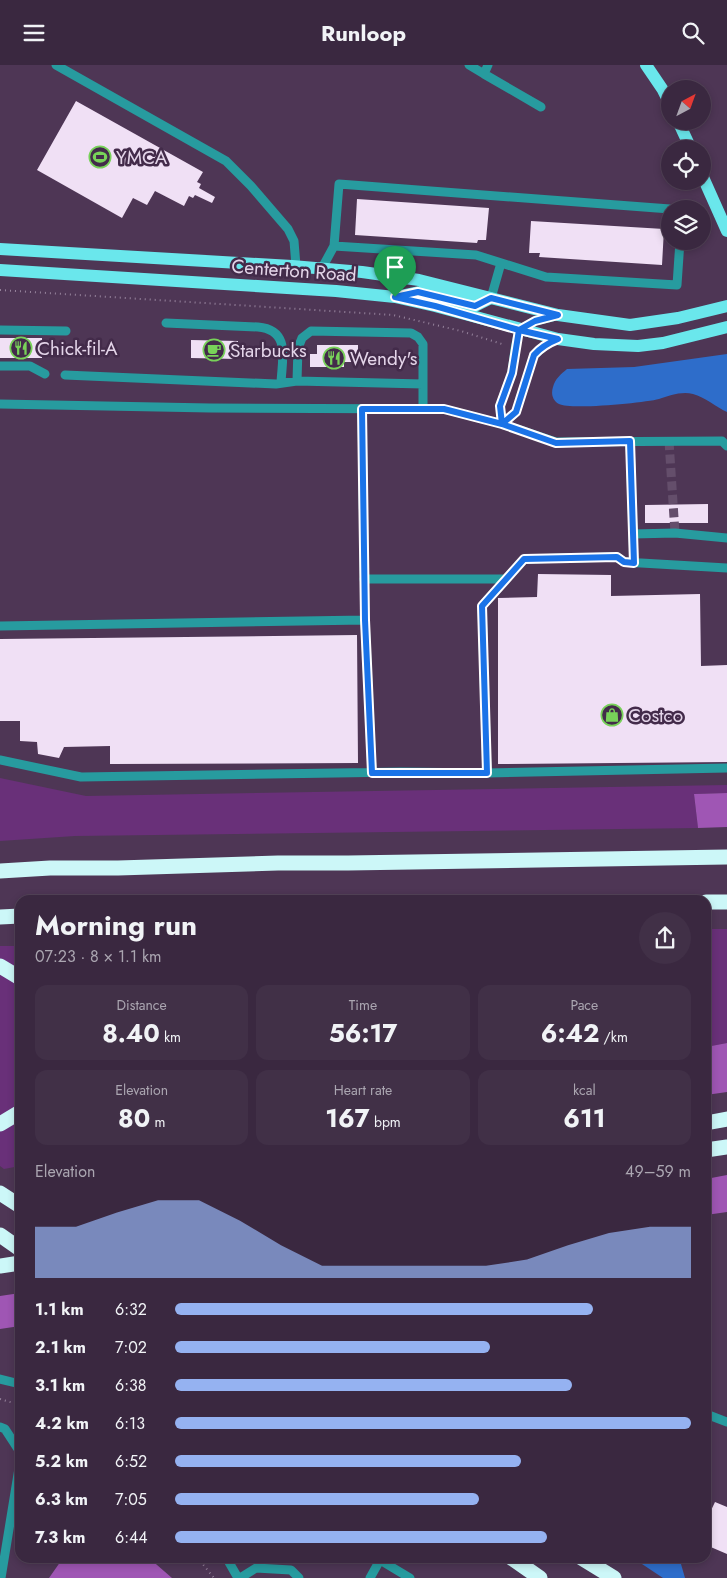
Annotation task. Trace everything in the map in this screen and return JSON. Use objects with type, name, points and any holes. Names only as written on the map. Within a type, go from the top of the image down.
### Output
[{"type":"highway","points":[[0,871],[50,868],[278,863],[727,857]]},
{"type":"highway","points":[[0,863],[50,868]]},
{"type":"highway","points":[[711,902],[727,902]]},
{"type":"highway","points":[[0,917],[15,916]]},
{"type":"highway","points":[[0,965],[15,976]]},
{"type":"highway","points":[[0,1124],[15,1115]]},
{"type":"highway","points":[[711,1122],[727,1119]]},
{"type":"highway","points":[[711,1149],[727,1147]]},
{"type":"highway","points":[[0,1193],[15,1202]]},
{"type":"highway","points":[[0,1235],[15,1246]]},
{"type":"highway","points":[[0,1239],[15,1237]]},
{"type":"highway","points":[[0,1266],[15,1264]]},
{"type":"highway","points":[[519,1563],[540,1578]]},
{"type":"highway","points":[[595,1563],[614,1578]]},
{"type":"main road","points":[[646,65],[661,87]]},
{"type":"main road","points":[[709,190],[727,231]]},
{"type":"main road","name":"Centerton Road","points":[[0,249],[322,268],[419,280],[558,315],[630,325],[678,318],[727,306]]},
{"type":"main road","name":"Centerton Road","points":[[0,270],[336,291],[395,297],[435,306],[519,330],[558,339],[594,344],[638,346],[671,341],[727,327]]},
{"type":"main road","points":[[395,297],[418,292],[475,306],[491,298]]},
{"type":"street","points":[[56,65],[226,161],[251,186],[288,229],[294,241],[296,266]]},
{"type":"street","points":[[469,65],[541,107]]},
{"type":"street","points":[[484,74],[488,65]]},
{"type":"street","points":[[322,268],[334,246],[339,184],[661,208]]},
{"type":"street","points":[[334,246],[476,255],[546,277],[677,285],[679,250]]},
{"type":"street","points":[[491,298],[502,263]]},
{"type":"street","points":[[502,424],[500,406],[512,373],[519,330],[535,321],[558,315]]},
{"type":"street","points":[[166,323],[258,327],[267,328],[275,332],[283,343],[281,383]]},
{"type":"street","points":[[0,330],[66,331]]},
{"type":"street","points":[[297,381],[298,348],[302,338],[311,331],[411,333],[424,344],[423,409]]},
{"type":"street","points":[[502,424],[516,412],[534,355],[548,343],[558,339]]},
{"type":"street","points":[[0,366],[30,366],[45,374]]},
{"type":"street","points":[[65,375],[281,383],[297,381],[423,383]]},
{"type":"street","points":[[0,404],[444,409],[502,424],[556,443],[722,441],[727,446]]},
{"type":"street","points":[[362,409],[365,620],[372,773]]},
{"type":"street","points":[[630,441],[634,563]]},
{"type":"street","points":[[633,534],[675,533],[727,538]]},
{"type":"street","points":[[487,773],[482,606],[524,559],[617,557],[624,562],[634,563],[727,568]]},
{"type":"street","points":[[364,579],[506,579]]},
{"type":"street","points":[[0,626],[365,620]]},
{"type":"street","points":[[0,760],[81,777],[487,773],[727,768]]},
{"type":"street","points":[[0,1379],[15,1383]]},
{"type":"street","points":[[711,1416],[727,1423]]},
{"type":"street","points":[[0,1427],[5,1429],[15,1444]]},
{"type":"street","points":[[1,1578],[15,1493]]},
{"type":"street","points":[[230,1563],[239,1578],[256,1568],[292,1574],[299,1578]]},
{"type":"street","points":[[370,1578],[378,1563]]},
{"type":"street","points":[[385,1563],[410,1578]]},
{"type":"path","points":[[0,290],[392,315],[461,331],[506,346]]},
{"type":"path","points":[[0,1399],[15,1404]]},
{"type":"path","points":[[202,1563],[214,1578]]},
{"type":"shaded area","points":[[0,778],[86,796],[727,785],[727,793],[694,794],[698,828],[75,836],[0,841]]},
{"type":"shaded area","points":[[727,793],[727,827],[698,828],[694,794]]},
{"type":"shaded area","points":[[711,929],[727,929],[727,1043],[711,1046]]},
{"type":"shaded area","points":[[0,946],[15,946],[15,1167],[4,1169],[0,1166]]},
{"type":"shaded area","points":[[727,1043],[727,1092],[711,1094],[711,1046]]},
{"type":"shaded area","points":[[727,1175],[727,1212],[711,1214],[711,1178]]},
{"type":"shaded area","points":[[15,1294],[15,1327],[0,1329],[0,1296]]},
{"type":"shaded area","points":[[60,1563],[155,1563],[172,1578],[49,1578]]},
{"type":"water","points":[[727,354],[727,412],[702,397],[689,393],[639,402],[592,406],[566,406],[559,404],[555,401],[552,394],[555,382],[567,369],[634,367]]},
{"type":"water","points":[[640,1563],[681,1563],[685,1578],[663,1578]]},
{"type":"building","points":[[76,101],[203,172],[197,182],[201,184],[199,188],[215,197],[212,203],[195,195],[193,198],[189,196],[184,206],[155,191],[147,205],[133,198],[122,218],[37,170]]},
{"type":"building","points":[[357,199],[489,208],[486,240],[478,240],[477,243],[355,235]]},
{"type":"building","points":[[531,221],[661,229],[662,265],[539,257],[540,253],[529,253]]},
{"type":"building","name":"Chick-fil-A","points":[[0,338],[42,338],[42,358],[0,358]]},
{"type":"building","name":"Starbucks","points":[[191,340],[238,341],[237,359],[191,358]]},
{"type":"building","name":"Wendy's","points":[[317,345],[358,345],[358,362],[344,362],[344,367],[310,367],[310,354],[317,354]]},
{"type":"building","points":[[708,504],[708,523],[645,523],[645,505]]},
{"type":"building","name":"Costco","points":[[538,574],[611,575],[611,596],[700,594],[701,666],[727,665],[727,762],[498,764],[498,598],[537,597]]},
{"type":"building","points":[[357,635],[358,763],[110,764],[110,746],[64,747],[59,758],[38,754],[37,742],[20,741],[20,721],[0,721],[0,639]]},
{"type":"building","points":[[715,1502],[727,1507],[727,1554],[711,1547],[711,1510]]},
{"type":"tunnel","points":[[669,441],[675,533]]},
{"type":"place","name":"YMCA","points":[[100,157]]},
{"type":"place","name":"Chick-fil-A","points":[[21,348]]},
{"type":"place","name":"Starbucks","points":[[214,350]]},
{"type":"place","name":"Wendy's","points":[[334,358]]},
{"type":"place","name":"Costco","points":[[612,715]]},
{"type":"route","points":[[395,297],[418,292],[475,306],[491,298],[558,315],[535,321],[519,330],[558,339],[548,343],[534,355],[516,412],[502,424],[556,443],[630,441],[634,563],[624,562],[617,557],[524,559],[482,606],[487,773],[372,773],[365,620],[362,409],[444,409],[502,424],[500,406],[512,373],[519,330],[435,306],[395,297]]}]
